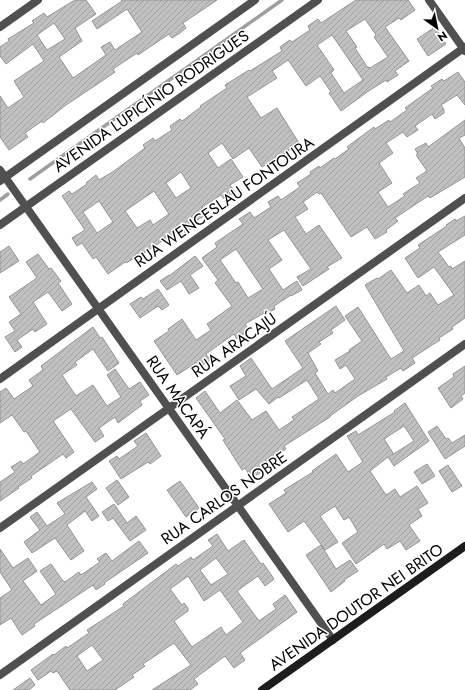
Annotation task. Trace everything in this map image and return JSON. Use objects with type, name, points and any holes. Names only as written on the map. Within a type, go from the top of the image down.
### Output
[{"type":"main road","name":"AVENIDA DOUTOR NEI BRITO","points":[[262,690],[465,546]]},
{"type":"street","points":[[0,27],[38,0]]},
{"type":"street","name":"AVENIDA LUPICÍNIO RODRIGUES","points":[[3,179],[255,0]]},
{"type":"street","name":"AVENIDA LUPICÍNIO RODRIGUES","points":[[0,225],[318,0]]},
{"type":"street","points":[[429,0],[464,49]]},
{"type":"street","name":"RUA WENCESLAU FONTOURA","points":[[0,379],[464,49]]},
{"type":"street","name":"RUA MACAPÁ","points":[[0,170],[3,179],[26,206],[333,640]]},
{"type":"street","name":"RUA ARACAJÚ","points":[[0,528],[465,198]]},
{"type":"street","name":"RUA CARLOS NOBRE","points":[[0,675],[465,344]]},
{"type":"building","points":[[75,0],[86,0],[96,14],[75,28],[82,41],[59,57],[73,78],[106,55],[101,47],[110,42],[115,50],[142,32],[127,9],[97,29],[92,21],[122,1],[121,0],[217,0],[183,23],[186,28],[180,33],[172,38],[169,34],[138,55],[137,53],[113,69],[115,72],[66,105],[43,123],[42,121],[25,133],[28,137],[9,150],[0,137],[0,96],[8,108],[24,97],[14,81],[44,61],[33,44],[6,64],[0,56],[0,47],[9,41],[8,39],[34,23],[32,21],[44,13],[47,17]],"holes":[[[54,23],[65,39],[47,50],[37,35]]]},
{"type":"building","points":[[356,0],[408,0],[415,10],[401,20],[399,18],[385,27],[409,61],[395,71],[398,75],[387,82],[386,80],[370,90],[341,111],[329,93],[331,92],[320,76],[306,86],[288,60],[272,71],[277,78],[247,97],[261,118],[277,108],[299,143],[277,159],[276,158],[262,167],[249,148],[233,159],[222,143],[208,153],[218,168],[231,159],[243,177],[230,185],[235,192],[224,199],[221,195],[202,207],[207,214],[193,223],[195,226],[185,233],[183,229],[166,241],[165,239],[138,257],[126,263],[125,262],[108,274],[96,257],[93,259],[82,243],[77,246],[72,238],[85,230],[62,196],[69,191],[72,194],[87,184],[86,183],[96,175],[99,180],[114,171],[145,148],[143,145],[153,138],[155,141],[172,130],[170,126],[180,119],[182,121],[201,107],[200,106],[227,88],[225,85],[282,51],[280,47],[290,40],[292,42],[310,30],[308,26],[318,19],[321,23]],"holes":[[[365,19],[376,35],[374,37],[388,57],[368,68],[355,48],[357,47],[346,31]],[[332,35],[363,80],[344,93],[331,73],[334,70],[317,45]],[[181,172],[191,188],[176,198],[166,183]],[[154,191],[169,214],[153,225],[150,220],[137,228],[125,211]],[[99,201],[113,222],[97,233],[83,212]]]},
{"type":"building","points":[[435,27],[446,44],[428,56],[417,39]]},
{"type":"building","points":[[458,72],[465,82],[465,105],[457,95],[441,105],[444,113],[435,119],[432,114],[415,126],[418,130],[407,137],[403,132],[386,143],[393,153],[379,163],[392,183],[378,192],[388,207],[405,196],[403,194],[420,183],[416,178],[427,171],[416,155],[418,154],[415,149],[426,143],[428,147],[465,120],[465,135],[459,138],[465,148],[465,177],[430,198],[428,196],[395,218],[398,221],[386,230],[387,232],[375,239],[367,227],[351,237],[321,193],[319,194],[317,192],[303,202],[308,209],[295,217],[306,234],[319,225],[342,258],[327,267],[329,269],[303,286],[297,277],[311,269],[284,230],[268,240],[282,260],[269,269],[283,290],[297,281],[302,290],[274,306],[275,309],[265,315],[264,313],[245,324],[249,330],[237,339],[234,334],[206,354],[210,360],[200,367],[197,362],[177,375],[154,341],[169,331],[168,329],[182,319],[196,340],[211,330],[207,324],[232,306],[215,283],[218,280],[202,258],[217,247],[215,243],[243,224],[239,219],[250,212],[254,218],[271,207],[268,202],[278,196],[281,200],[300,187],[297,183],[311,174],[310,172],[319,166],[320,168],[334,158],[335,159],[349,149],[347,147],[374,127],[375,129],[389,120],[390,122],[407,110],[405,108],[433,88],[431,86],[442,79],[444,81]],"holes":[[[236,249],[263,289],[248,298],[238,282],[236,283],[220,260]]]},
{"type":"building","points":[[465,216],[465,235],[438,252],[452,269],[465,261],[465,318],[452,327],[453,329],[439,338],[440,340],[412,358],[415,363],[403,371],[401,368],[386,377],[387,379],[358,396],[330,417],[284,446],[286,449],[262,465],[265,470],[251,478],[245,468],[242,470],[223,440],[225,439],[196,398],[205,391],[220,413],[237,400],[252,420],[266,411],[279,430],[294,420],[292,417],[319,399],[307,380],[269,404],[256,389],[239,400],[230,386],[246,376],[240,366],[251,358],[272,389],[303,368],[285,341],[336,306],[345,320],[331,330],[333,333],[319,342],[321,344],[308,353],[318,371],[315,373],[328,394],[333,390],[335,393],[355,379],[346,365],[340,369],[335,360],[350,351],[349,350],[362,341],[345,316],[358,307],[391,359],[404,351],[365,285],[377,278],[378,279],[391,270],[407,293],[419,285],[426,296],[430,293],[438,305],[454,295],[434,267],[418,278],[405,258],[420,248],[418,245],[447,226],[446,225],[455,219],[456,221]]},
{"type":"building","points":[[9,246],[19,261],[0,273],[0,252]]},
{"type":"building","points":[[38,254],[49,269],[51,268],[61,281],[58,283],[72,304],[62,311],[48,292],[33,302],[47,324],[35,332],[33,329],[17,340],[22,347],[15,352],[5,337],[15,331],[9,322],[21,314],[9,297],[37,278],[26,262]]},
{"type":"building","points":[[195,256],[203,266],[190,275],[199,288],[189,294],[181,281],[167,290],[160,281]]},
{"type":"building","points":[[158,289],[169,305],[162,310],[158,306],[140,318],[130,304],[141,297],[143,299]]},
{"type":"building","points":[[93,327],[100,338],[102,337],[119,363],[108,371],[93,349],[75,362],[77,365],[62,375],[76,396],[93,385],[107,406],[121,397],[107,375],[115,369],[129,389],[140,382],[149,395],[140,401],[142,405],[118,423],[115,417],[99,428],[104,436],[95,442],[71,409],[53,421],[74,452],[66,458],[63,454],[31,476],[32,478],[0,501],[0,482],[15,472],[11,467],[21,461],[23,464],[40,452],[26,431],[24,432],[12,415],[0,423],[0,392],[6,388],[14,399],[33,386],[29,380],[43,370],[41,366]]},
{"type":"building","points":[[465,366],[465,393],[461,396],[463,399],[451,408],[438,388],[454,377],[453,374]]},
{"type":"building","points":[[405,403],[429,441],[394,466],[388,457],[370,471],[386,495],[395,489],[400,497],[417,486],[428,503],[418,509],[422,516],[409,525],[420,541],[406,550],[400,541],[387,549],[384,544],[356,564],[342,543],[358,532],[349,517],[344,520],[335,506],[320,516],[338,542],[325,550],[304,521],[288,532],[269,504],[286,493],[284,490],[313,472],[312,471],[336,454],[348,472],[363,462],[347,436],[356,431],[358,435],[395,412],[394,411]],"holes":[[[404,426],[414,441],[392,455],[393,453],[384,439]]]},
{"type":"building","points":[[437,426],[446,439],[448,438],[452,443],[465,435],[465,446],[445,459],[428,432]]},
{"type":"building","points":[[146,433],[161,456],[150,464],[148,462],[121,479],[109,461],[117,456],[119,459],[138,446],[134,441]]},
{"type":"building","points":[[427,464],[435,476],[422,484],[414,472]]},
{"type":"building","points":[[448,465],[462,486],[452,492],[439,471]]},
{"type":"building","points":[[117,480],[129,497],[118,505],[106,488]]},
{"type":"building","points":[[180,481],[199,508],[186,517],[167,490]]},
{"type":"building","points":[[92,482],[97,489],[86,497],[99,516],[92,521],[85,511],[67,525],[84,551],[71,560],[55,538],[32,553],[24,542],[40,530],[30,517],[37,512],[47,526],[65,514],[57,503]]},
{"type":"building","points":[[114,504],[127,523],[136,516],[146,530],[130,541],[113,518],[108,521],[102,512]]},
{"type":"building","points":[[217,534],[228,551],[244,540],[274,579],[265,586],[258,576],[237,591],[259,621],[276,609],[273,604],[285,595],[297,612],[240,653],[245,660],[234,668],[225,656],[194,679],[198,684],[190,690],[152,690],[191,665],[174,643],[143,664],[145,666],[132,675],[134,677],[115,690],[70,690],[57,671],[53,673],[51,671],[38,680],[31,670],[53,654],[54,655],[66,646],[67,648],[89,633],[87,630],[124,606],[123,604],[176,564],[178,566],[191,557],[193,560],[213,546],[208,540]],"holes":[[[216,558],[228,574],[211,585],[200,570]],[[188,576],[204,601],[220,590],[243,622],[226,635],[221,627],[192,647],[174,621],[188,611],[188,608],[184,603],[182,605],[170,589]],[[92,645],[103,660],[87,671],[77,656]]]},
{"type":"building","points":[[139,541],[148,553],[96,590],[93,585],[34,624],[35,626],[22,635],[11,618],[0,625],[0,598],[12,590],[0,572],[0,549],[13,568],[28,558],[37,571],[23,581],[41,605],[56,594],[40,571],[51,564],[65,582],[79,572],[81,575],[100,562],[97,559],[106,553],[112,561]]},
{"type":"building","points":[[321,545],[336,569],[350,560],[358,571],[344,580],[345,581],[331,592],[306,555]]},
{"type":"building","points":[[30,678],[35,685],[29,690],[13,690]]},
{"type":"waterway","points":[[30,179],[282,0]]},
{"type":"waterway","points":[[0,200],[8,194]]}]
